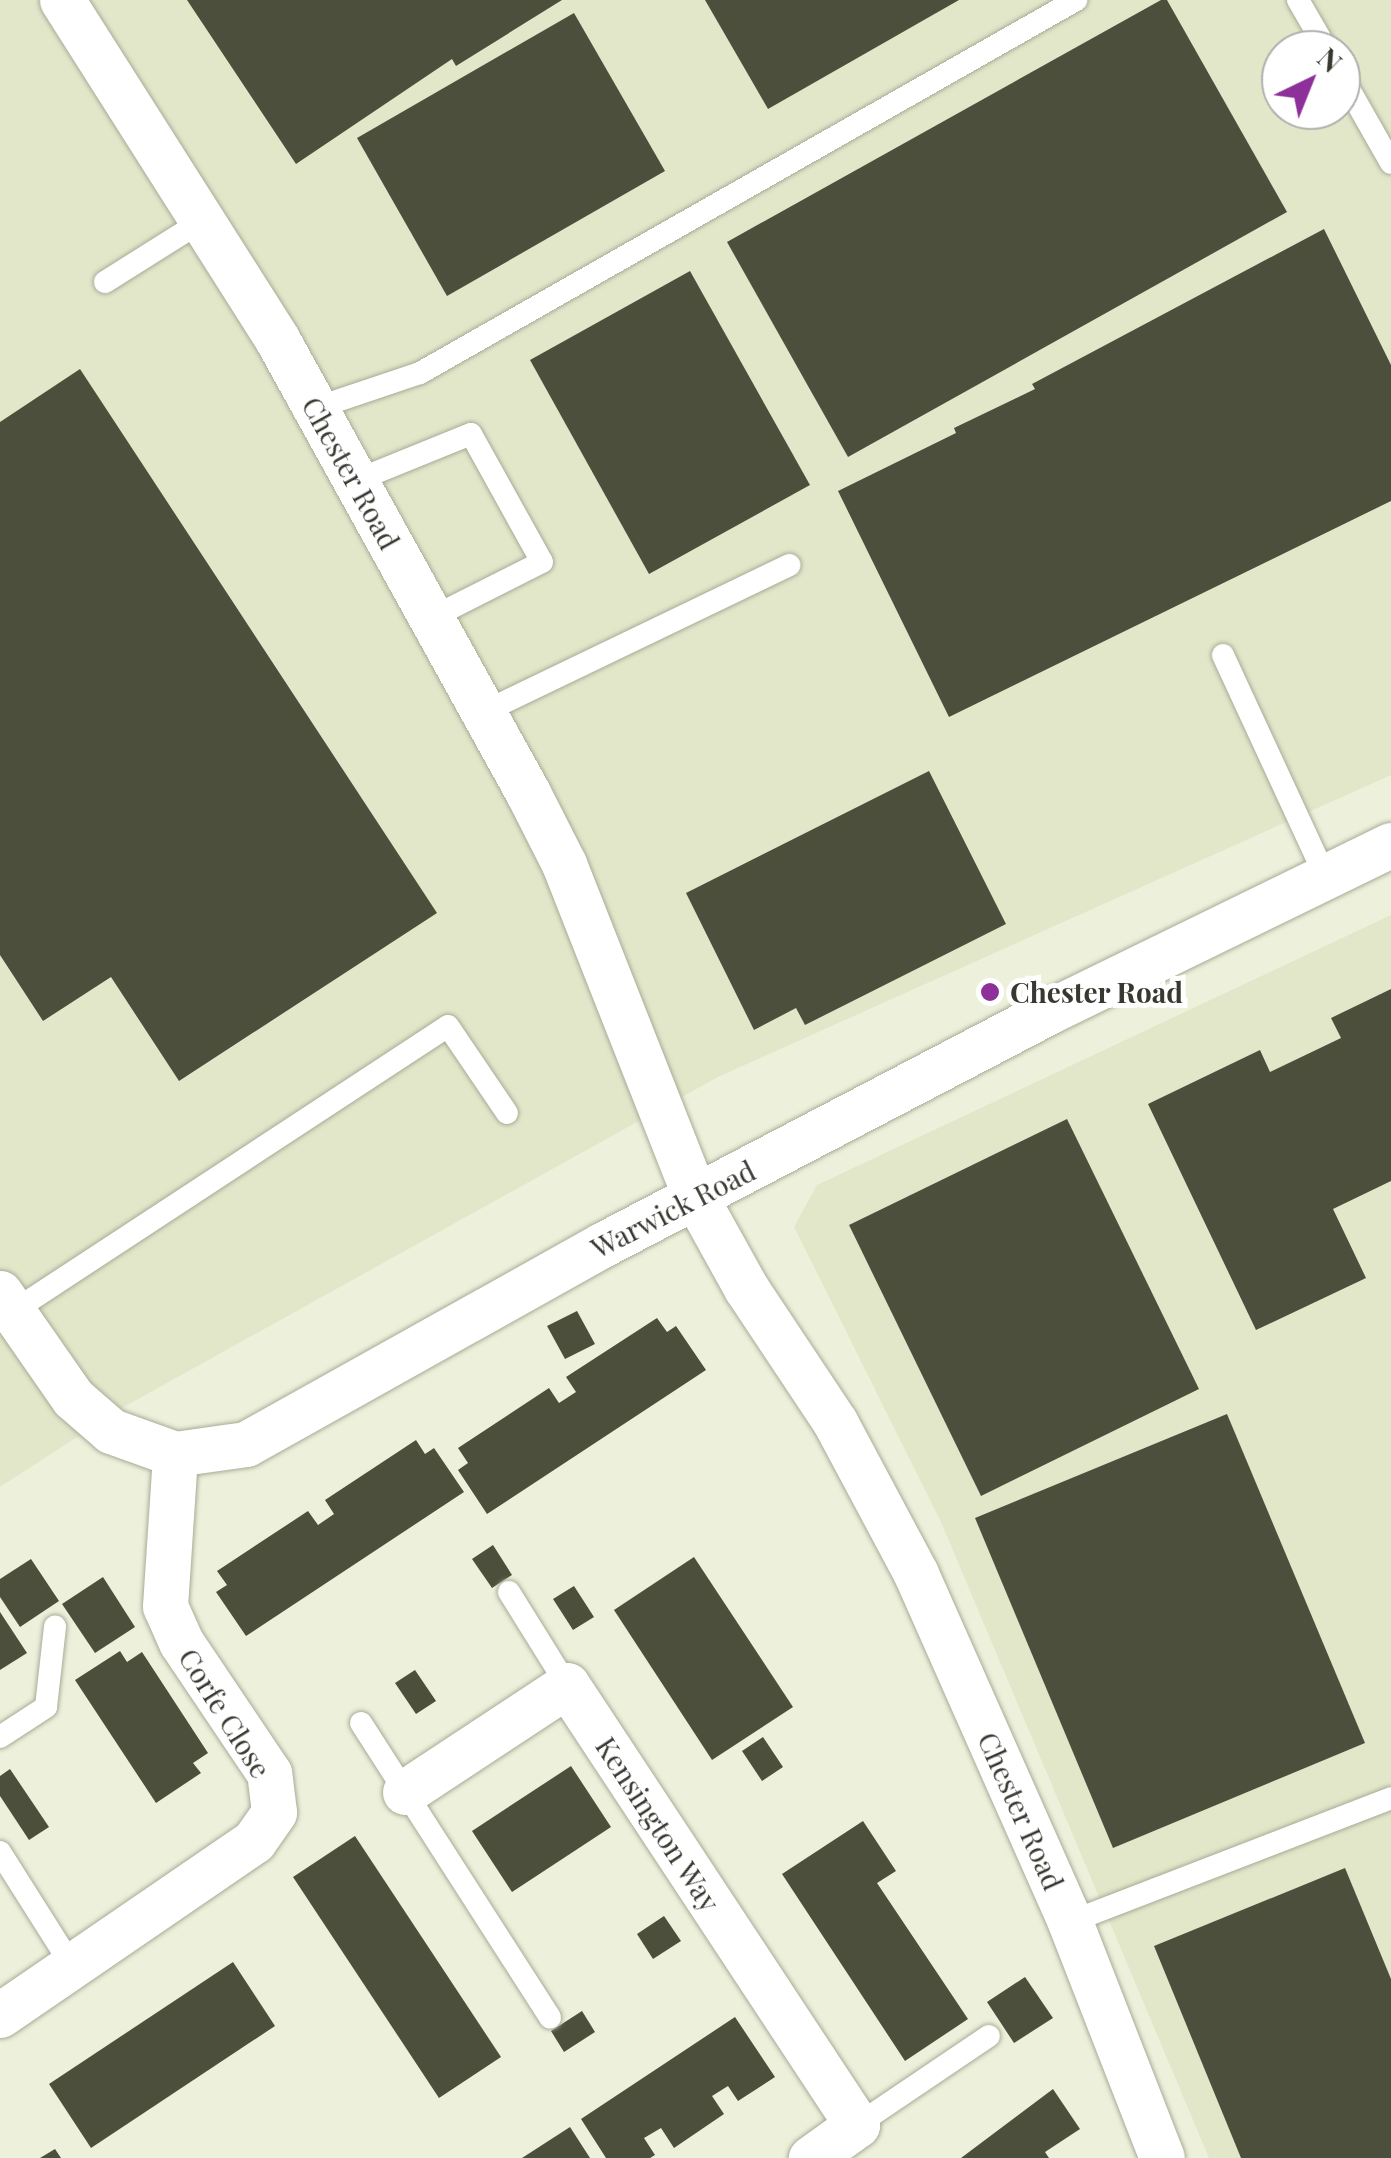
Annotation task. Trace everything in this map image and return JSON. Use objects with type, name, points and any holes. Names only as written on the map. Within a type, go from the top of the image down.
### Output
[{"type":"street","name":"Chester Road","points":[[62,0],[316,408],[564,864],[696,1196],[746,1288],[835,1422],[916,1574],[1070,1922],[1162,2158]]},
{"type":"street","name":"Warwick Road","points":[[6,1303],[86,1409],[111,1431],[174,1454],[246,1444],[696,1196],[1391,845]]},
{"type":"street","name":"Corfe Close","points":[[0,2015],[254,1841],[274,1812],[269,1772],[181,1642],[165,1606],[174,1454]]},
{"type":"street","points":[[405,1792],[567,1684]]},
{"type":"street","name":"Kensington Way","points":[[567,1684],[857,2125]]},
{"type":"street","points":[[810,2158],[857,2125]]},
{"type":"lane","points":[[316,408],[420,373],[1076,0]]},
{"type":"lane","points":[[1298,0],[1315,30]]},
{"type":"lane","points":[[1361,110],[1391,163]]},
{"type":"lane","points":[[106,282],[202,221]]},
{"type":"lane","points":[[355,482],[471,434],[480,450],[542,562],[431,618]]},
{"type":"lane","points":[[484,712],[790,564]]},
{"type":"lane","points":[[1224,655],[1325,876]]},
{"type":"lane","points":[[6,1303],[448,1026],[507,1113]]},
{"type":"lane","points":[[509,1592],[567,1684]]},
{"type":"lane","points":[[0,1738],[46,1707],[55,1627]]},
{"type":"lane","points":[[362,1723],[550,2016]]},
{"type":"lane","points":[[1070,1922],[1391,1798]]},
{"type":"lane","points":[[0,1852],[72,1966]]},
{"type":"lane","points":[[857,2125],[988,2036]]},
{"type":"shaded area","points":[[0,0],[1391,0],[1391,775],[718,1077],[122,1408],[0,1487]]},
{"type":"shaded area","points":[[1391,915],[1391,2158],[1209,2158],[941,1522],[794,1227],[817,1185]]},
{"type":"building","points":[[187,0],[562,0],[456,66],[452,59],[296,164]]},
{"type":"building","points":[[705,0],[959,0],[768,109]]},
{"type":"building","points":[[1167,0],[1287,212],[848,457],[727,242]]},
{"type":"building","points":[[574,13],[665,171],[447,296],[357,138]]},
{"type":"building","points":[[1324,229],[1391,365],[1391,501],[949,717],[838,491],[956,433],[954,428],[1035,389],[1032,384]]},
{"type":"building","points":[[690,271],[810,485],[649,574],[530,360]]},
{"type":"building","points":[[80,369],[437,913],[179,1081],[111,977],[43,1021],[0,955],[0,422]]},
{"type":"building","points":[[929,771],[1006,924],[805,1025],[796,1008],[754,1030],[686,893]]},
{"type":"building","points":[[1391,989],[1391,1181],[1333,1209],[1366,1278],[1256,1330],[1148,1104],[1260,1050],[1270,1072],[1341,1038],[1331,1018]]},
{"type":"building","points":[[1067,1119],[1199,1389],[981,1496],[849,1225]]},
{"type":"building","points":[[577,1311],[595,1344],[565,1359],[547,1326]]},
{"type":"building","points":[[657,1318],[667,1332],[676,1326],[706,1370],[487,1514],[458,1470],[468,1463],[458,1448],[549,1388],[559,1403],[576,1392],[566,1377]]},
{"type":"building","points":[[1227,1414],[1365,1743],[1113,1848],[975,1518]]},
{"type":"building","points":[[416,1440],[425,1454],[434,1448],[464,1492],[246,1636],[216,1592],[227,1585],[217,1571],[308,1511],[318,1525],[334,1514],[325,1500]]},
{"type":"building","points":[[493,1545],[512,1575],[492,1588],[472,1559]]},
{"type":"building","points":[[694,1557],[793,1707],[712,1760],[614,1610]]},
{"type":"building","points":[[31,1559],[59,1601],[20,1627],[0,1597],[0,1579]]},
{"type":"building","points":[[103,1577],[135,1627],[95,1653],[62,1604]]},
{"type":"building","points":[[574,1586],[594,1617],[573,1630],[553,1599]]},
{"type":"building","points":[[0,1612],[27,1653],[0,1670]]},
{"type":"building","points":[[120,1651],[127,1662],[142,1652],[208,1753],[193,1763],[201,1773],[156,1803],[75,1680]]},
{"type":"building","points":[[415,1670],[436,1701],[416,1714],[395,1683]]},
{"type":"building","points":[[763,1737],[783,1767],[762,1781],[742,1751]]},
{"type":"building","points":[[571,1766],[611,1827],[512,1892],[472,1831]]},
{"type":"building","points":[[10,1769],[49,1827],[29,1840],[0,1796],[0,1776]]},
{"type":"building","points":[[863,1821],[896,1871],[877,1883],[968,2019],[905,2061],[782,1874]]},
{"type":"building","points":[[355,1836],[501,2057],[439,2098],[293,1877]]},
{"type":"building","points":[[1345,1868],[1391,1979],[1391,2158],[1241,2158],[1154,1946]]},
{"type":"building","points":[[664,1916],[681,1941],[653,1959],[637,1934]]},
{"type":"building","points":[[233,1962],[275,2026],[91,2148],[49,2084]]},
{"type":"building","points":[[1025,1977],[1053,2018],[1014,2043],[987,2002]]},
{"type":"building","points":[[582,2011],[595,2032],[564,2052],[551,2031]]},
{"type":"building","points":[[735,2017],[775,2077],[738,2101],[728,2086],[712,2096],[724,2114],[674,2148],[661,2128],[644,2138],[655,2155],[650,2158],[606,2158],[581,2119]]},
{"type":"building","points":[[1053,2089],[1080,2129],[1045,2152],[1049,2158],[961,2158]]},
{"type":"building","points":[[570,2127],[590,2158],[522,2158]]},
{"type":"building","points":[[55,2149],[61,2158],[40,2158]]},
{"type":"place","name":"Chester Road","points":[[990,992]]}]
